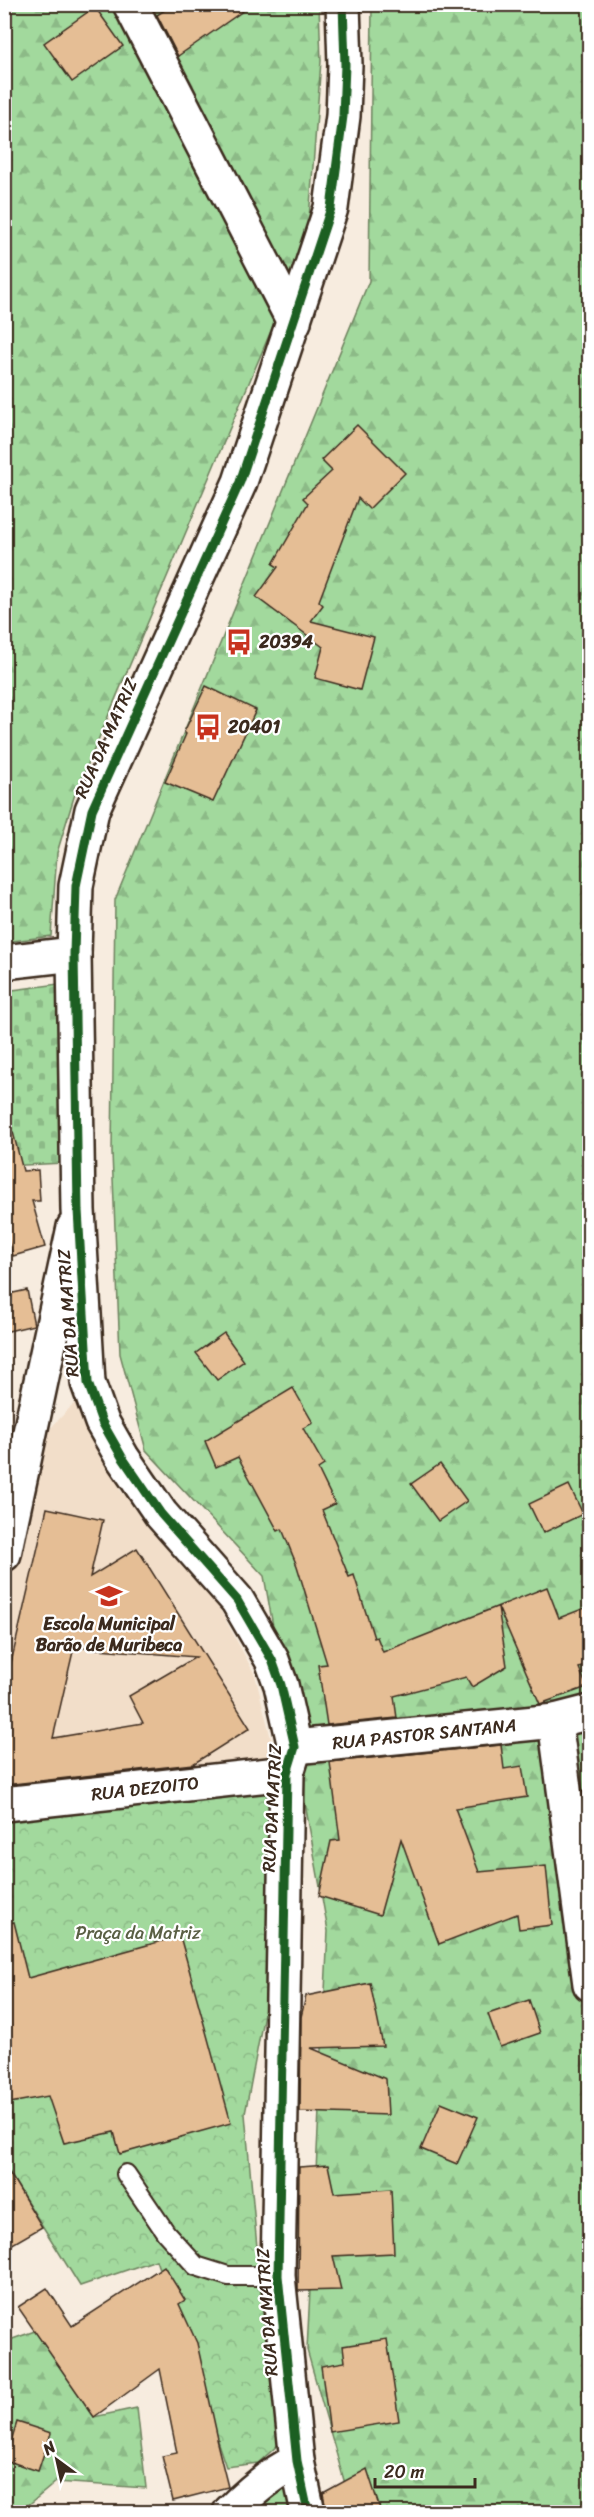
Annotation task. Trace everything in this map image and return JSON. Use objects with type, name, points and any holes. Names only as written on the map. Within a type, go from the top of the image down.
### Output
[{"type":"street","points":[[130,4],[294,322]]},
{"type":"street","name":"RUA DA MATRIZ","points":[[308,2512],[297,2461],[278,2276],[291,1760],[281,1685],[272,1660],[237,1600],[161,1514],[122,1457],[102,1422],[88,1383],[78,1210],[74,954],[76,886],[93,810],[240,482],[331,208],[343,116],[345,65],[343,4]]},
{"type":"street","points":[[4,962],[74,954]]},
{"type":"street","points":[[4,1554],[78,1210]]},
{"type":"street","name":"RUA PASTOR SANTANA","points":[[291,1760],[555,1721],[590,1712]]},
{"type":"street","points":[[555,1721],[590,1984]]},
{"type":"street","name":"RUA DEZOITO","points":[[4,1804],[291,1760]]},
{"type":"street","points":[[230,2512],[252,2492],[285,2467],[297,2461]]},
{"type":"lane","points":[[126,2174],[166,2233],[196,2266],[228,2276],[278,2276]]},
{"type":"shaded area","name":"Escola Municipal Barão de Muribeca","points":[[83,1394],[120,1490],[208,1587],[255,1675],[273,1747],[270,1770],[5,1799],[5,1604],[44,1435]]},
{"type":"green space","points":[[4,5],[319,5],[321,61],[308,232],[273,326],[74,797],[57,853],[51,936],[5,942]]},
{"type":"green space","points":[[372,5],[589,5],[589,2512],[353,2512],[307,2350],[328,1931],[264,1576],[146,1450],[120,1354],[112,1153],[115,900],[369,281]]},
{"type":"green space","points":[[66,983],[63,1163],[5,1166],[5,991]]},
{"type":"green space","name":"Praça da Matriz","points":[[266,1790],[279,1868],[266,2003],[245,2114],[263,2314],[278,2445],[258,2463],[226,2467],[156,2260],[80,2286],[5,2166],[5,1809]]},
{"type":"green space","points":[[35,2331],[94,2417],[137,2408],[146,2488],[56,2482],[20,2512],[5,2512],[4,2342]]},
{"type":"green space","points":[[287,2470],[296,2512],[242,2512]]},
{"type":"building","points":[[174,4],[253,4],[178,56],[157,15]]},
{"type":"building","points":[[95,7],[123,46],[72,82],[44,43]]},
{"type":"building","points":[[357,425],[405,473],[369,509],[358,498],[319,601],[323,605],[311,621],[374,637],[360,690],[315,678],[323,647],[256,597],[278,567],[273,564],[308,503],[303,498],[332,471],[321,460]]},
{"type":"building","points":[[206,686],[256,710],[213,802],[165,782],[186,734],[184,732]]},
{"type":"building","points":[[13,1132],[23,1171],[38,1170],[40,1201],[32,1201],[45,1247],[13,1256],[4,1225],[4,1133]]},
{"type":"building","points":[[27,1290],[34,1325],[4,1332],[4,1295]]},
{"type":"building","points":[[224,1333],[244,1361],[217,1380],[196,1353]]},
{"type":"building","points":[[293,1388],[313,1423],[303,1428],[324,1465],[318,1469],[335,1504],[322,1510],[349,1577],[354,1575],[374,1638],[377,1637],[383,1652],[547,1587],[559,1618],[590,1606],[590,1664],[579,1668],[587,1687],[540,1704],[498,1607],[507,1666],[472,1687],[466,1677],[394,1696],[397,1718],[327,1725],[318,1665],[327,1664],[297,1566],[282,1529],[278,1531],[238,1457],[216,1467],[205,1441]]},
{"type":"building","points":[[440,1464],[467,1501],[438,1521],[411,1484]]},
{"type":"building","points":[[569,1485],[583,1514],[543,1533],[529,1504]]},
{"type":"building","points":[[47,1508],[103,1520],[90,1577],[137,1548],[250,1728],[193,1764],[4,1785],[4,1693]],"holes":[[[74,1647],[196,1657],[129,1696],[143,1723],[53,1738]]]},
{"type":"building","points":[[501,1745],[504,1769],[522,1766],[527,1797],[455,1808],[479,1872],[546,1866],[552,1925],[519,1929],[517,1914],[439,1944],[401,1839],[380,1915],[319,1896],[331,1841],[340,1840],[330,1762]]},
{"type":"building","points":[[14,1922],[28,1978],[180,1936],[231,2123],[120,2154],[114,2132],[64,2143],[48,2096],[4,2104],[4,1924]]},
{"type":"building","points":[[370,1983],[383,2046],[311,2048],[386,2079],[388,2115],[300,2112],[301,2017],[306,1996]]},
{"type":"building","points":[[529,2000],[540,2033],[500,2047],[488,2014]]},
{"type":"building","points":[[441,2102],[478,2117],[457,2164],[421,2149]]},
{"type":"building","points":[[4,2164],[42,2227],[4,2249]]},
{"type":"building","points":[[328,2165],[334,2193],[391,2189],[394,2253],[333,2256],[341,2290],[298,2291],[299,2167]]},
{"type":"building","points":[[164,2266],[185,2300],[179,2304],[197,2343],[228,2487],[173,2501],[162,2456],[177,2453],[160,2369],[94,2417],[18,2307],[47,2288],[72,2326]]},
{"type":"building","points":[[387,2339],[399,2421],[330,2432],[321,2366],[345,2362],[343,2346]]},
{"type":"building","points":[[17,2422],[51,2433],[38,2471],[5,2460]]},
{"type":"building","points":[[367,2469],[381,2512],[326,2512],[323,2493]]},
{"type":"cycle path","points":[[308,2512],[297,2461],[278,2276],[287,1773],[295,1747],[281,1685],[272,1660],[237,1600],[161,1514],[122,1457],[102,1422],[88,1383],[78,1210],[74,954],[76,886],[92,810],[240,482],[331,208],[343,116],[345,65],[343,4]]},
{"type":"place","name":"20394","points":[[239,642]]},
{"type":"place","name":"20401","points":[[208,727]]},
{"type":"place","name":"Escola Municipal Barão de Muribeca","points":[[109,1596]]}]
